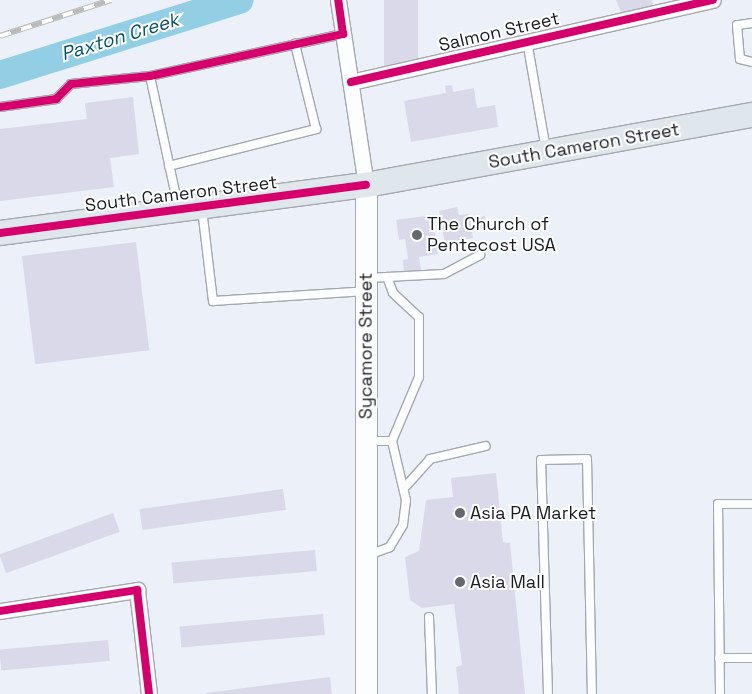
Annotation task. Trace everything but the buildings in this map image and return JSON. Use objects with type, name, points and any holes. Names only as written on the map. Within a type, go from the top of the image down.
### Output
[{"type":"main road","name":"South Cameron Street","points":[[0,233],[366,185],[752,116]]},
{"type":"main road","name":"Sycamore Street","points":[[366,185],[366,694]]},
{"type":"street","name":"Sycamore Street","points":[[338,0],[366,185]]},
{"type":"street","name":"Salmon Street","points":[[351,82],[713,0]]},
{"type":"street","points":[[0,611],[137,590],[149,694]]},
{"type":"lane","points":[[752,23],[737,25],[740,59],[752,62]]},
{"type":"lane","points":[[0,107],[56,99],[71,84],[150,76],[343,34]]},
{"type":"lane","points":[[527,41],[546,153]]},
{"type":"lane","points":[[169,166],[316,129],[295,44]]},
{"type":"lane","points":[[150,76],[169,166],[190,208],[213,301],[366,284],[387,277],[444,274],[480,255]]},
{"type":"lane","points":[[366,556],[390,547],[398,534],[406,513],[406,486],[392,441],[419,377],[419,317],[393,293],[387,277]]},
{"type":"lane","points":[[366,441],[392,441]]},
{"type":"lane","points":[[406,486],[430,459],[486,446]]},
{"type":"lane","points":[[548,694],[541,460],[587,459],[592,694]]},
{"type":"lane","points":[[720,694],[718,504],[752,504]]},
{"type":"lane","points":[[429,617],[432,694]]},
{"type":"lane","points":[[719,658],[752,658]]},
{"type":"waterway","name":"Paxton Creek","points":[[0,75],[240,0]]},
{"type":"railway","points":[[0,36],[111,0]]},
{"type":"cycle path","points":[[0,107],[56,99],[71,84],[150,76],[343,34],[338,0]]},
{"type":"cycle path","points":[[351,82],[713,0]]},
{"type":"cycle path","points":[[0,233],[366,185]]},
{"type":"cycle path","points":[[0,611],[137,590],[149,694]]},
{"type":"place","name":"The Church of Pentecost USA","points":[[417,235]]},
{"type":"place","name":"Asia PA Market","points":[[460,513]]},
{"type":"place","name":"Asia Mall","points":[[460,582]]}]
